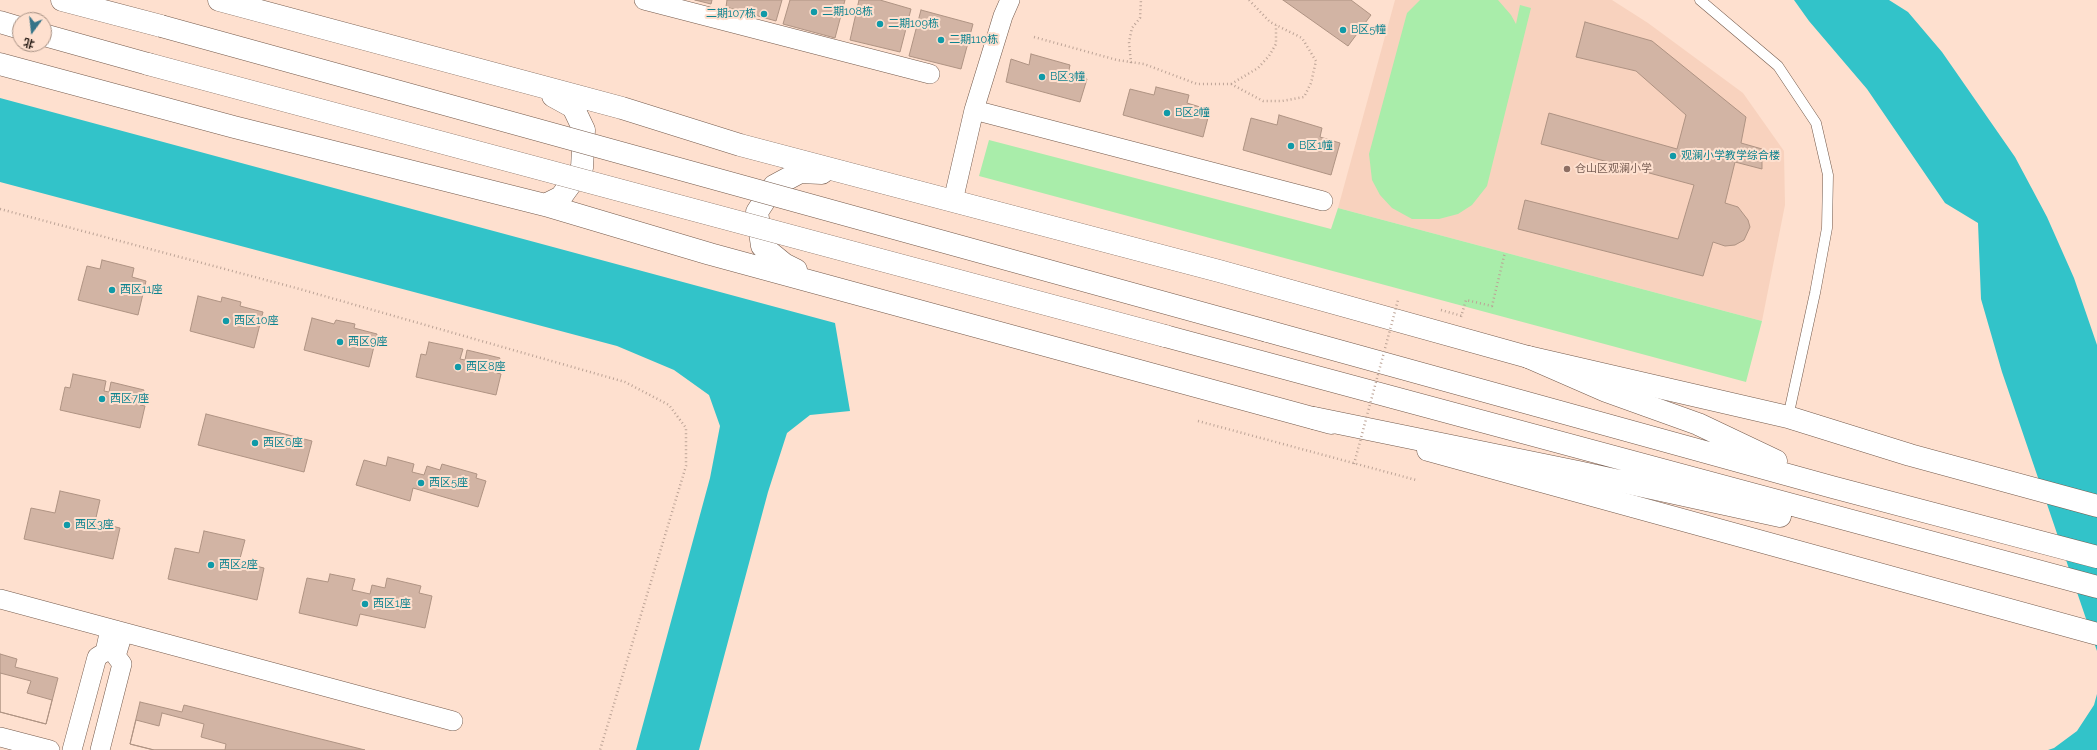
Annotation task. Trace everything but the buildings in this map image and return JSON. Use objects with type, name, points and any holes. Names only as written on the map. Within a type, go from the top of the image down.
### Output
[{"type":"main road","points":[[62,0],[1832,487],[2097,557]]},
{"type":"main road","points":[[219,0],[622,108],[740,145],[1219,271],[1528,357],[1788,417],[2034,490],[2097,506]]},
{"type":"main road","points":[[0,22],[12,26]]},
{"type":"main road","points":[[52,37],[2097,587]]},
{"type":"main road","points":[[0,64],[234,127],[545,205],[710,254],[1314,418],[2090,632]]},
{"type":"main road","points":[[536,86],[573,107],[584,130],[582,168],[561,197],[545,205]]},
{"type":"main road","points":[[824,284],[784,264],[762,246],[756,212],[774,186],[800,172],[852,175]]},
{"type":"main road","points":[[1528,357],[1606,391],[1698,424],[1832,487]]},
{"type":"main road","points":[[1314,418],[1578,472],[2064,578]]},
{"type":"street","points":[[644,0],[930,74]]},
{"type":"street","points":[[953,201],[974,110],[1003,16],[1010,0]]},
{"type":"street","points":[[974,110],[1323,201]]},
{"type":"street","points":[[0,599],[453,721]]},
{"type":"street","points":[[72,750],[97,656],[105,652],[117,631]]},
{"type":"street","points":[[100,750],[122,664],[116,656],[117,631]]},
{"type":"street","points":[[0,737],[50,750]]},
{"type":"lane","points":[[1700,0],[1778,66],[1816,123],[1828,175],[1827,228],[1815,293],[1788,417]]},
{"type":"path","points":[[1131,63],[1129,42],[1132,28],[1140,18],[1141,0]]},
{"type":"path","points":[[1034,37],[1117,60],[1144,64],[1197,84],[1231,84],[1263,101],[1282,101],[1304,97],[1311,82],[1316,61],[1302,38],[1270,22],[1249,0]]},
{"type":"path","points":[[1231,84],[1258,68],[1269,56],[1276,44],[1276,25]]},
{"type":"path","points":[[0,209],[289,286],[624,382],[669,405],[686,428],[686,466],[600,750]]},
{"type":"path","points":[[1456,337],[1466,300],[1492,306],[1505,252]]},
{"type":"path","points":[[1354,464],[1398,300]]},
{"type":"path","points":[[1198,421],[1416,480]]},
{"type":"shaded area","name":"仓山区观澜小学","points":[[1395,0],[1612,0],[1648,23],[1743,93],[1784,151],[1785,205],[1762,321],[1338,208]]},
{"type":"green space","points":[[1420,0],[1498,0],[1511,15],[1516,24],[1520,5],[1531,8],[1487,186],[1472,205],[1458,214],[1439,219],[1412,219],[1392,208],[1380,195],[1372,180],[1369,154],[1407,13]]},
{"type":"green space","points":[[989,140],[1331,229],[1338,208],[1762,321],[1746,382],[979,176]]},
{"type":"water","points":[[1794,0],[1889,0],[1908,12],[1942,52],[2015,157],[2047,217],[2074,278],[2097,345],[2097,651],[2002,372],[1981,299],[1978,223],[1945,203],[1867,89],[1809,21]]},
{"type":"water","points":[[0,98],[835,323],[850,411],[810,415],[787,433],[768,492],[699,750],[636,750],[710,478],[720,426],[709,395],[674,370],[617,346],[0,182]]},
{"type":"water","points":[[2097,694],[2097,750],[2048,750],[2054,748],[2077,731],[2094,705]]},
{"type":"place","name":"二期108栋","points":[[814,12]]},
{"type":"place","name":"二期107栋","points":[[764,14]]},
{"type":"place","name":"二期109栋","points":[[880,24]]},
{"type":"place","name":"B区5幢","points":[[1343,30]]},
{"type":"place","name":"二期110栋","points":[[941,40]]},
{"type":"place","name":"B区3幢","points":[[1042,77]]},
{"type":"place","name":"B区2幢","points":[[1167,113]]},
{"type":"place","name":"B区1幢","points":[[1291,146]]},
{"type":"place","name":"观澜小学教学综合楼","points":[[1673,156]]},
{"type":"place","name":"仓山区观澜小学","points":[[1567,169]]},
{"type":"place","name":"西区11座","points":[[112,290]]},
{"type":"place","name":"西区10座","points":[[226,321]]},
{"type":"place","name":"西区9座","points":[[340,342]]},
{"type":"place","name":"西区8座","points":[[458,367]]},
{"type":"place","name":"西区7座","points":[[102,399]]},
{"type":"place","name":"西区6座","points":[[255,443]]},
{"type":"place","name":"西区5座","points":[[421,483]]},
{"type":"place","name":"西区3座","points":[[67,525]]},
{"type":"place","name":"西区2座","points":[[211,565]]},
{"type":"place","name":"西区1座","points":[[365,604]]}]
